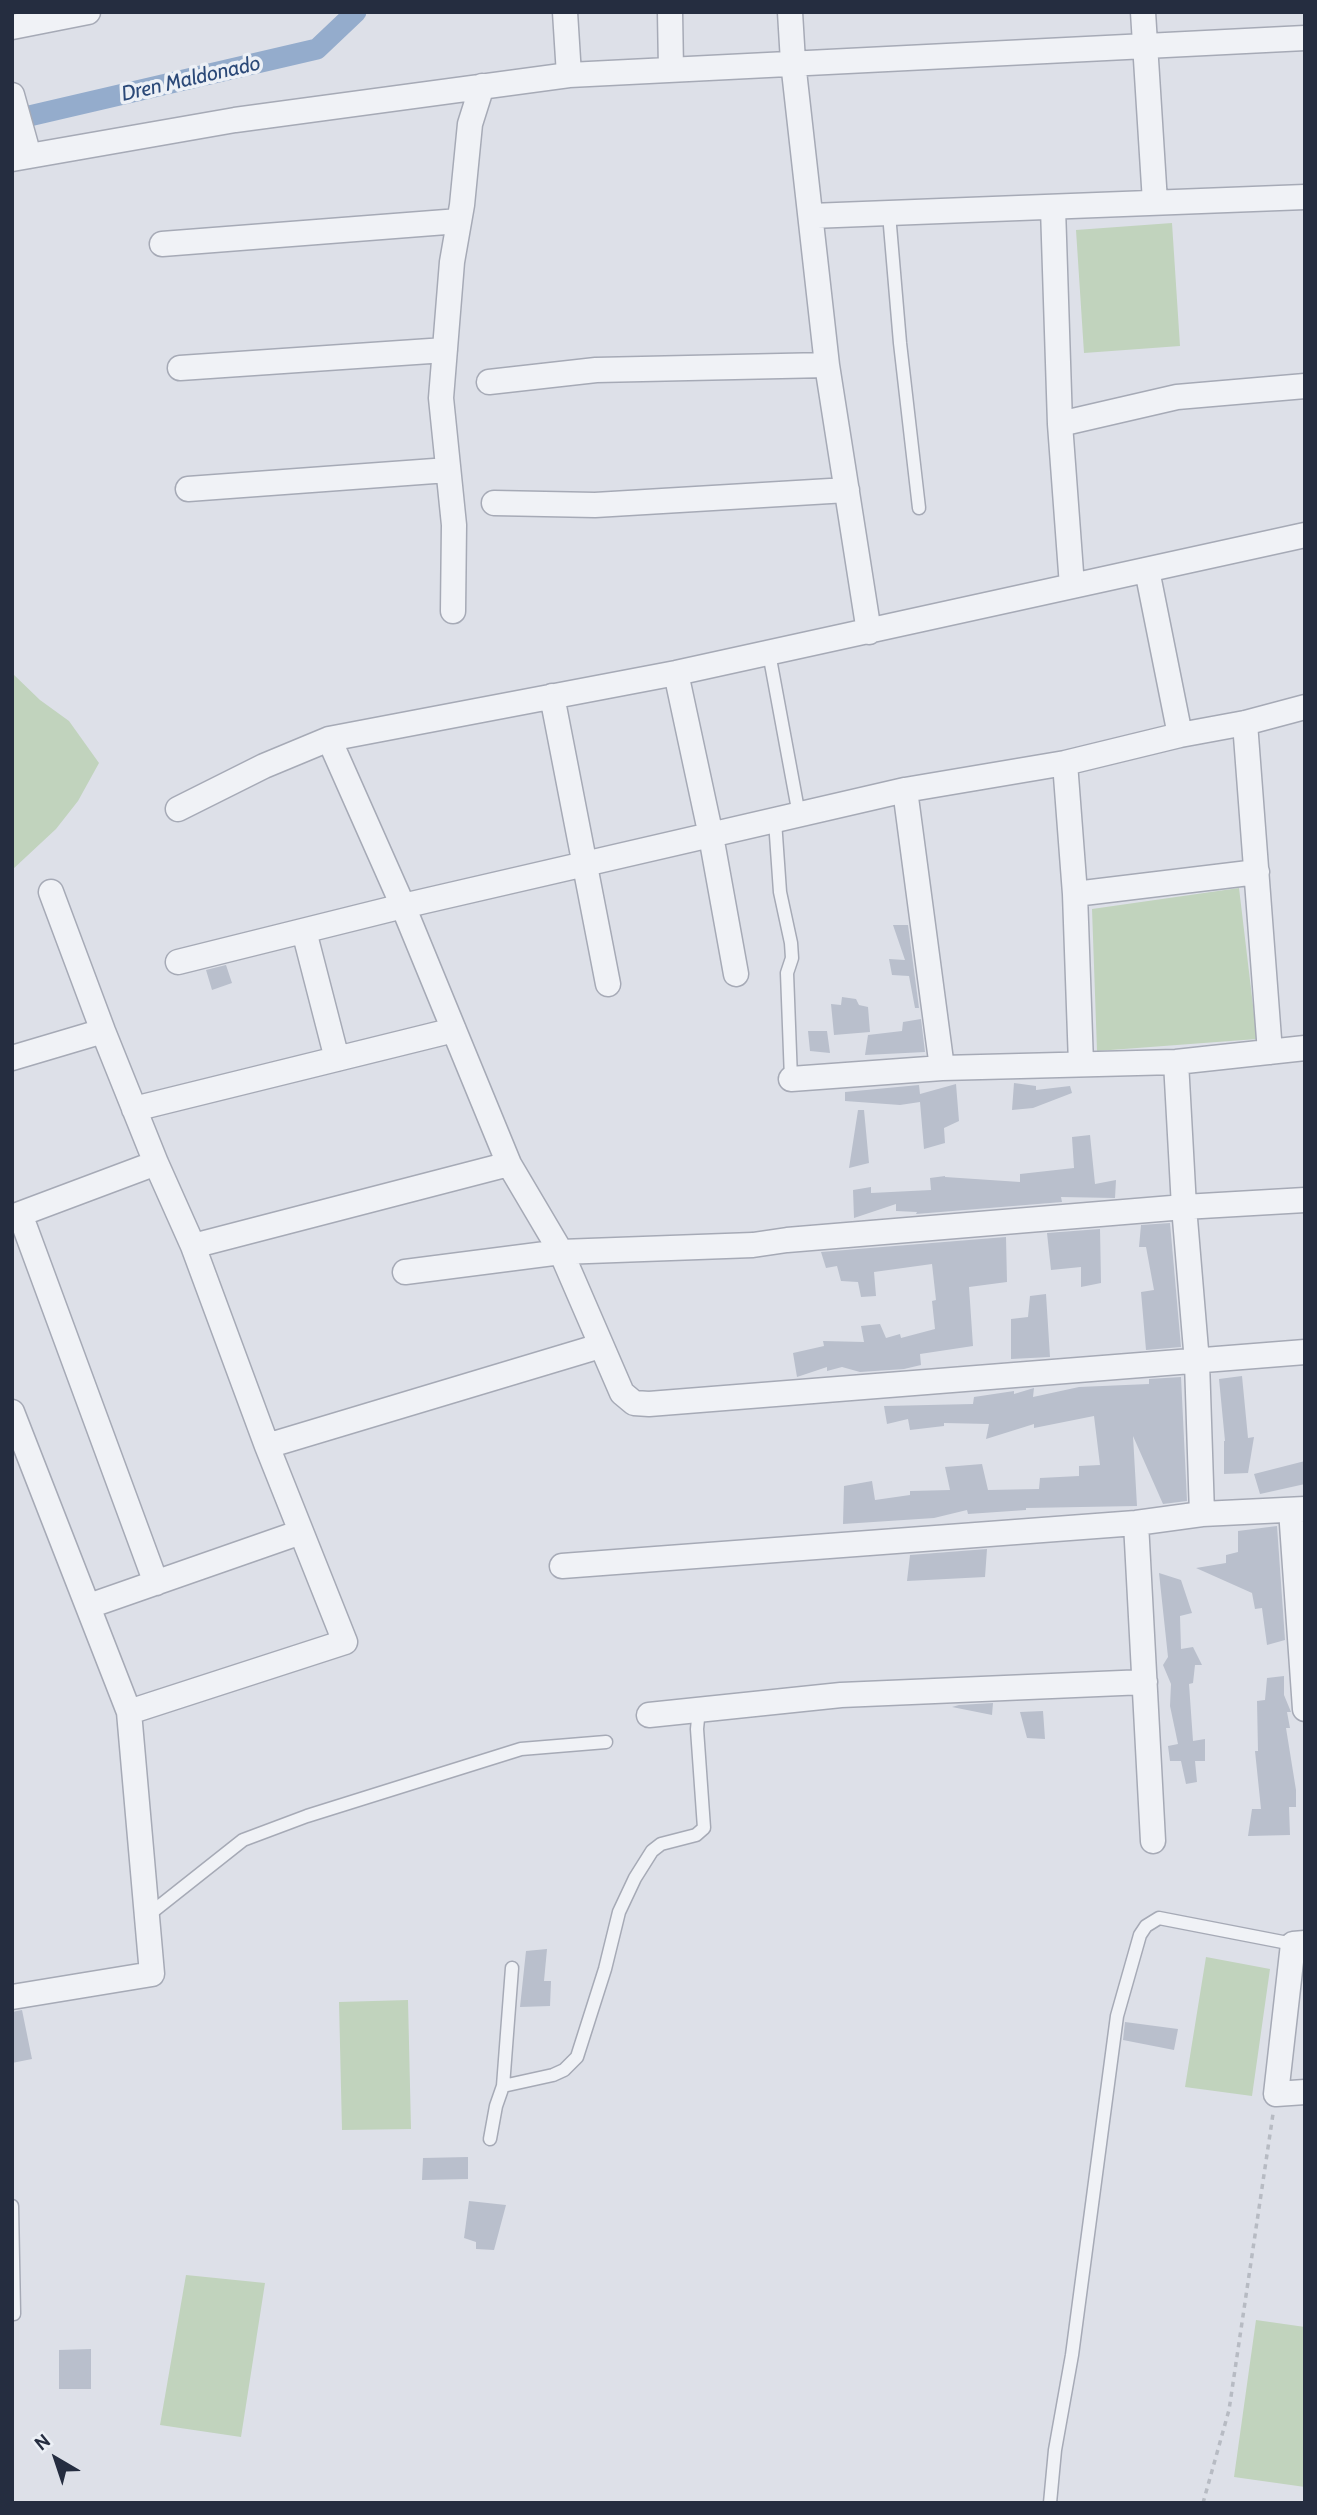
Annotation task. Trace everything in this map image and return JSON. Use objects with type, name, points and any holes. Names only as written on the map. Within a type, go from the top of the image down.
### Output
[{"type":"street","points":[[12,27],[88,12]]},
{"type":"street","points":[[565,12],[569,75]]},
{"type":"street","points":[[670,12],[671,70]]},
{"type":"street","points":[[790,12],[793,62],[827,365],[869,632]]},
{"type":"street","points":[[1143,12],[1155,202]]},
{"type":"street","points":[[12,94],[21,158],[235,120],[569,75],[1305,38]]},
{"type":"street","points":[[453,611],[454,525],[441,398],[452,262],[470,124],[482,86]]},
{"type":"street","points":[[811,216],[1305,197]]},
{"type":"street","points":[[1053,208],[1059,424],[1072,586]]},
{"type":"street","points":[[162,244],[459,221]]},
{"type":"street","points":[[180,368],[445,350]]},
{"type":"street","points":[[489,382],[596,370],[827,365]]},
{"type":"street","points":[[1059,424],[1177,397],[1305,386]]},
{"type":"street","points":[[188,489],[448,470]]},
{"type":"street","points":[[494,503],[595,505],[847,491]]},
{"type":"street","points":[[178,809],[264,766],[329,739],[676,673],[1305,535]]},
{"type":"street","points":[[1147,570],[1180,734]]},
{"type":"street","points":[[676,673],[711,836],[736,974]]},
{"type":"street","points":[[552,696],[608,984]]},
{"type":"street","points":[[178,962],[403,906],[905,790],[1065,763],[1180,734],[1245,723],[1305,707]]},
{"type":"street","points":[[1245,723],[1270,1052]]},
{"type":"street","points":[[329,739],[403,906],[509,1164],[561,1252],[622,1393],[635,1403],[1305,1352]]},
{"type":"street","points":[[1065,763],[1075,894],[1081,1064]]},
{"type":"street","points":[[905,790],[942,1069]]},
{"type":"street","points":[[1075,894],[1256,872]]},
{"type":"street","points":[[51,892],[134,1109],[193,1246],[267,1446],[345,1642],[129,1712]]},
{"type":"street","points":[[304,931],[337,1059]]},
{"type":"street","points":[[134,1109],[454,1030]]},
{"type":"street","points":[[12,1059],[103,1031]]},
{"type":"street","points":[[791,1079],[942,1069],[1176,1062],[1305,1048]]},
{"type":"street","points":[[1176,1062],[1184,1207],[1197,1362],[1202,1514]]},
{"type":"street","points":[[156,1163],[16,1216],[156,1583]]},
{"type":"street","points":[[193,1246],[509,1164]]},
{"type":"street","points":[[405,1272],[561,1252],[753,1245],[1184,1207],[1305,1200]]},
{"type":"street","points":[[267,1446],[600,1346]]},
{"type":"street","points":[[12,1412],[129,1712],[152,1974],[12,1997]]},
{"type":"street","points":[[562,1566],[1136,1523],[1202,1514],[1298,1509],[1305,1709]]},
{"type":"street","points":[[1136,1523],[1153,1841]]},
{"type":"street","points":[[89,1606],[301,1532]]},
{"type":"street","points":[[649,1715],[841,1695],[1145,1682]]},
{"type":"street","points":[[1299,1944],[1276,2094],[1305,2092]]},
{"type":"lane","points":[[889,214],[900,343],[919,508]]},
{"type":"lane","points":[[769,653],[799,815]]},
{"type":"lane","points":[[775,821],[780,892],[792,958],[786,973],[791,1079]]},
{"type":"lane","points":[[503,2085],[553,2075],[564,2070],[577,2057],[612,1944],[619,1912],[635,1878],[652,1851],[661,1844],[696,1835],[704,1828],[697,1729],[699,1709]]},
{"type":"lane","points":[[147,1917],[243,1840],[307,1816],[521,1749],[606,1742]]},
{"type":"lane","points":[[1051,2503],[1055,2450],[1072,2355],[1117,2016],[1140,1935],[1146,1926],[1159,1918],[1299,1944]]},
{"type":"lane","points":[[490,2139],[503,2085],[512,1968]]},
{"type":"lane","points":[[12,2206],[15,2314],[12,2314]]},
{"type":"path","points":[[1203,2503],[1229,2410],[1276,2094]]},
{"type":"green space","points":[[1172,223],[1180,346],[1084,353],[1076,230]]},
{"type":"green space","points":[[12,673],[40,700],[69,721],[99,763],[78,801],[56,829],[12,870]]},
{"type":"green space","points":[[1239,888],[1257,1039],[1097,1051],[1092,909]]},
{"type":"green space","points":[[1206,1957],[1270,1969],[1252,2096],[1185,2087]]},
{"type":"green space","points":[[408,2000],[411,2129],[342,2130],[339,2002]]},
{"type":"green space","points":[[186,2275],[265,2283],[241,2437],[160,2425]]},
{"type":"green space","points":[[1256,2320],[1305,2327],[1305,2487],[1234,2477]]},
{"type":"building","points":[[893,925],[908,925],[919,1008],[915,1008],[909,976],[892,975],[889,959],[905,960]]},
{"type":"building","points":[[226,965],[232,983],[212,990],[206,970]]},
{"type":"building","points":[[842,997],[856,999],[859,1005],[868,1007],[870,1032],[834,1035],[831,1004],[841,1005]]},
{"type":"building","points":[[921,1019],[925,1052],[865,1055],[868,1035],[902,1031],[903,1022]]},
{"type":"building","points":[[808,1031],[827,1031],[830,1053],[810,1051]]},
{"type":"building","points":[[1014,1083],[1036,1086],[1036,1090],[1070,1086],[1072,1093],[1033,1108],[1012,1110]]},
{"type":"building","points":[[956,1084],[959,1121],[944,1128],[945,1143],[924,1149],[920,1102],[900,1105],[845,1101],[845,1092],[919,1085],[920,1094]]},
{"type":"building","points":[[858,1110],[864,1110],[869,1163],[849,1168]]},
{"type":"building","points":[[1090,1135],[1095,1184],[1116,1180],[1115,1198],[1061,1197],[1062,1202],[916,1214],[917,1212],[896,1211],[896,1204],[854,1218],[853,1190],[871,1187],[871,1193],[931,1190],[930,1178],[945,1176],[1020,1182],[1020,1174],[1074,1168],[1072,1137]]},
{"type":"building","points":[[1170,1223],[1181,1347],[1146,1350],[1141,1292],[1154,1290],[1146,1247],[1139,1247],[1141,1225]]},
{"type":"building","points":[[1100,1229],[1101,1283],[1081,1287],[1081,1267],[1051,1270],[1047,1233]]},
{"type":"building","points":[[1006,1237],[1007,1282],[969,1287],[973,1346],[920,1354],[921,1365],[904,1369],[860,1372],[842,1367],[827,1371],[827,1367],[797,1377],[793,1353],[824,1346],[823,1341],[864,1342],[861,1326],[880,1324],[886,1338],[900,1334],[901,1338],[935,1329],[932,1301],[936,1300],[932,1264],[874,1272],[876,1296],[861,1297],[858,1282],[841,1281],[837,1266],[826,1268],[821,1252]]},
{"type":"building","points":[[1046,1294],[1050,1357],[1011,1359],[1011,1319],[1028,1317],[1030,1296]]},
{"type":"building","points":[[1242,1376],[1248,1438],[1254,1437],[1248,1473],[1224,1474],[1225,1441],[1219,1379]]},
{"type":"building","points":[[1181,1377],[1187,1501],[1163,1504],[1133,1436],[1137,1506],[1026,1508],[968,1514],[967,1510],[934,1518],[843,1524],[844,1486],[872,1481],[875,1500],[910,1495],[910,1491],[950,1490],[945,1467],[982,1464],[988,1490],[1039,1489],[1040,1478],[1079,1476],[1079,1466],[1100,1465],[1094,1416],[1034,1428],[1034,1424],[986,1439],[989,1424],[944,1423],[944,1426],[910,1430],[908,1419],[887,1424],[884,1406],[973,1404],[974,1397],[1014,1391],[1014,1394],[1034,1388],[1033,1397],[1079,1387],[1149,1384],[1149,1379]]},
{"type":"building","points":[[1305,1461],[1305,1484],[1260,1494],[1254,1474]]},
{"type":"building","points":[[1277,1526],[1285,1640],[1267,1645],[1262,1608],[1255,1609],[1252,1593],[1196,1568],[1226,1563],[1226,1555],[1238,1552],[1238,1531]]},
{"type":"building","points":[[987,1549],[985,1577],[907,1581],[910,1555]]},
{"type":"building","points":[[1159,1573],[1181,1580],[1192,1613],[1180,1616],[1181,1649],[1193,1647],[1202,1665],[1195,1665],[1193,1683],[1189,1684],[1193,1741],[1205,1739],[1205,1761],[1195,1761],[1197,1782],[1186,1784],[1181,1761],[1170,1761],[1168,1746],[1178,1744],[1170,1706],[1171,1684],[1163,1665],[1168,1657]]},
{"type":"building","points":[[1284,1676],[1284,1695],[1291,1712],[1287,1712],[1290,1728],[1286,1728],[1296,1790],[1296,1807],[1289,1807],[1290,1835],[1248,1836],[1252,1809],[1261,1809],[1255,1751],[1258,1751],[1257,1701],[1265,1700],[1267,1678]]},
{"type":"building","points":[[993,1703],[992,1715],[952,1707],[959,1705]]},
{"type":"building","points":[[1043,1711],[1045,1739],[1027,1738],[1020,1712]]},
{"type":"building","points":[[547,1949],[544,1981],[551,1981],[550,2006],[520,2007],[526,1951]]},
{"type":"building","points":[[22,2010],[32,2059],[12,2063],[12,2012]]},
{"type":"building","points":[[1125,2022],[1178,2029],[1174,2050],[1123,2040]]},
{"type":"building","points":[[468,2157],[468,2179],[422,2180],[423,2158]]},
{"type":"building","points":[[469,2201],[506,2205],[494,2250],[476,2249],[476,2242],[464,2238]]},
{"type":"building","points":[[91,2349],[91,2389],[59,2389],[59,2350]]},
{"type":"waterway","name":"Dren Maldonado","points":[[12,120],[317,49],[356,12]]}]
